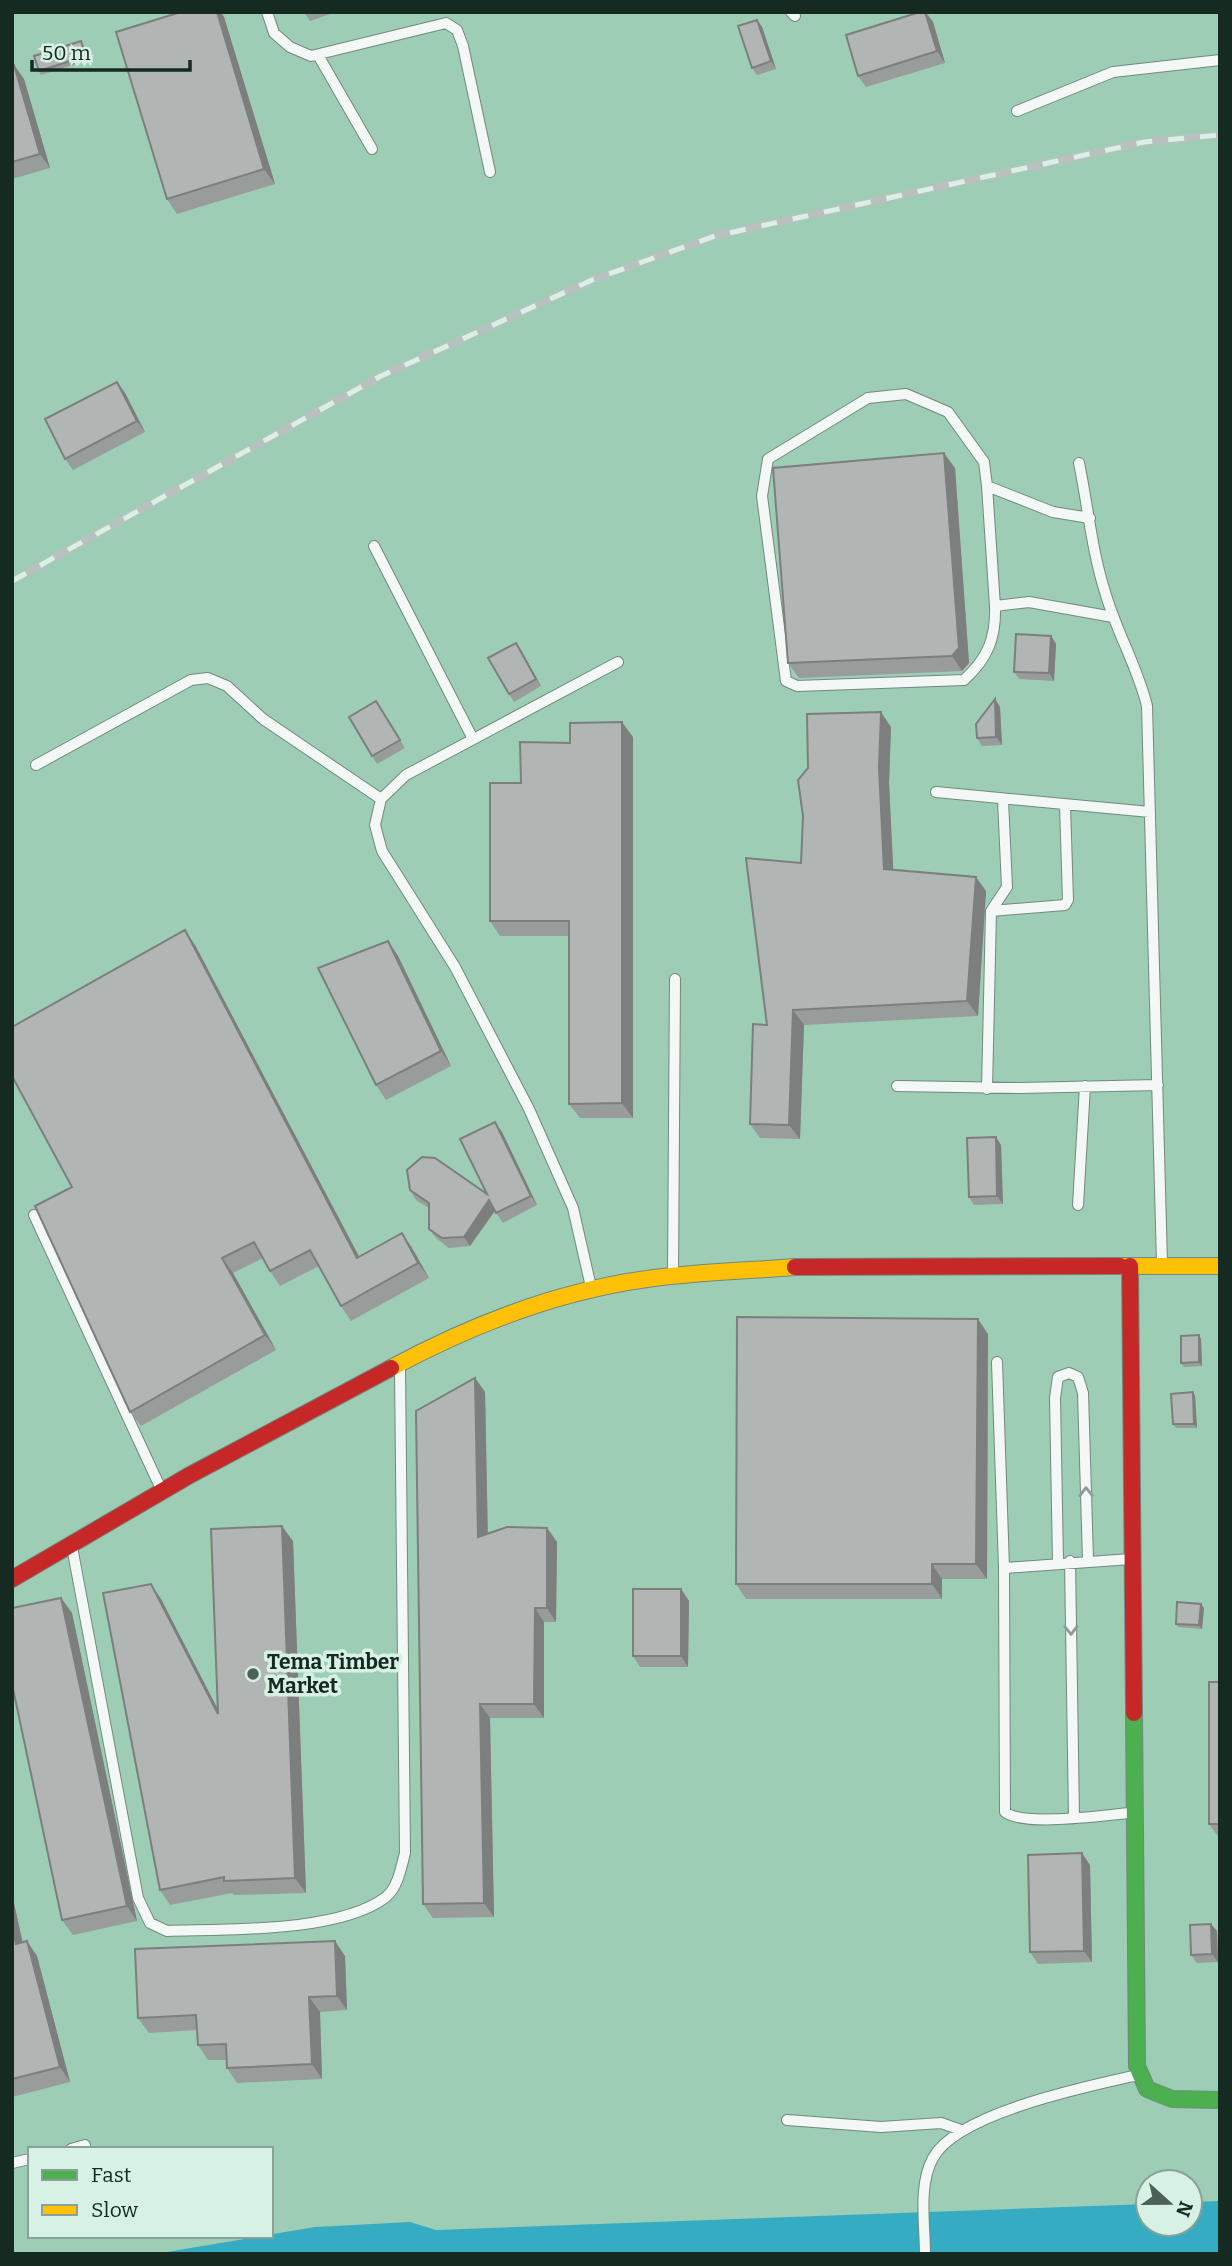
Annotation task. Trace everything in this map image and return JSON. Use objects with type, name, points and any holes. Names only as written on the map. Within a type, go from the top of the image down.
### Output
[{"type":"street","points":[[12,1580],[162,1492],[400,1363],[492,1322],[592,1289],[673,1277],[823,1265],[1220,1266]]},
{"type":"street","points":[[1130,1266],[1137,2066],[1147,2089],[1172,2099],[1220,2100]]},
{"type":"lane","points":[[267,12],[274,33],[290,47],[311,56],[446,23],[457,30],[463,46],[490,172]]},
{"type":"lane","points":[[318,55],[372,149]]},
{"type":"lane","points":[[1017,111],[1113,72],[1220,60]]},
{"type":"lane","points":[[906,394],[948,412],[984,462],[987,486],[996,632],[983,662],[964,680],[797,687],[786,681],[762,496],[768,459],[868,398],[906,394]]},
{"type":"lane","points":[[1079,463],[1104,592],[1141,680],[1147,706],[1162,1266]]},
{"type":"lane","points":[[987,486],[1053,512],[1090,518]]},
{"type":"lane","points":[[374,546],[473,739]]},
{"type":"lane","points":[[995,606],[1030,603],[1113,617]]},
{"type":"lane","points":[[592,1289],[573,1208],[529,1109],[455,967],[382,850],[375,825],[381,799],[406,775],[618,662]]},
{"type":"lane","points":[[36,765],[191,680],[208,678],[227,686],[263,719],[381,799]]},
{"type":"lane","points":[[936,792],[1150,812]]},
{"type":"lane","points":[[986,1088],[991,911],[1007,887],[1003,800]]},
{"type":"lane","points":[[991,911],[1065,905],[1068,900],[1065,805]]},
{"type":"lane","points":[[673,1277],[675,979]]},
{"type":"lane","points":[[897,1086],[986,1088],[1158,1084]]},
{"type":"lane","points":[[1079,1205],[1085,1086]]},
{"type":"lane","points":[[34,1216],[162,1492]]},
{"type":"lane","points":[[997,1362],[1004,1568],[1005,1812],[1012,1817],[1136,1813]]},
{"type":"lane","points":[[72,1545],[138,1898],[150,1923],[167,1931],[294,1927],[350,1913],[386,1897],[396,1884],[405,1853],[400,1363]]},
{"type":"lane","points":[[1058,1562],[1055,1398],[1058,1377],[1069,1373],[1078,1377],[1083,1393],[1088,1560]]},
{"type":"lane","points":[[1004,1568],[1070,1561],[1134,1559]]},
{"type":"lane","points":[[1070,1561],[1073,1817]]},
{"type":"lane","points":[[925,2254],[926,2176],[932,2159],[941,2147],[961,2130],[1058,2093],[1140,2074]]},
{"type":"lane","points":[[787,2120],[881,2127],[940,2123],[961,2130]]},
{"type":"lane","points":[[78,2147],[85,2145]]},
{"type":"shaded area","points":[[12,12],[1220,12],[1220,2201],[1204,2202],[1204,2168],[1134,2168],[1134,2205],[436,2230],[410,2222],[315,2227],[273,2235],[273,2147],[28,2147],[28,2238],[250,2238],[155,2254],[12,2254]]},
{"type":"water","points":[[1220,2201],[1220,2254],[155,2254],[250,2238],[273,2238],[273,2234],[315,2227],[410,2222],[436,2230],[1134,2205],[1134,2238],[1204,2238],[1204,2202]]},
{"type":"building","points":[[181,12],[217,12],[264,169],[167,199],[116,32]]},
{"type":"building","points":[[925,12],[937,51],[858,76],[846,35]]},
{"type":"building","points":[[757,20],[771,61],[752,68],[738,26]]},
{"type":"building","points":[[81,41],[86,56],[39,71],[34,56]]},
{"type":"building","points":[[12,65],[40,154],[12,162]]},
{"type":"building","points":[[117,382],[137,421],[65,459],[45,419]]},
{"type":"building","points":[[944,453],[959,648],[952,656],[788,663],[773,468]]},
{"type":"building","points":[[1016,634],[1051,636],[1049,673],[1014,672]]},
{"type":"building","points":[[516,643],[536,679],[509,694],[488,658]]},
{"type":"building","points":[[995,699],[996,737],[977,738],[976,724]]},
{"type":"building","points":[[376,701],[400,740],[372,756],[349,717]]},
{"type":"building","points":[[881,712],[879,768],[884,869],[976,877],[967,1001],[793,1010],[789,1125],[750,1124],[753,1024],[767,1025],[746,858],[801,863],[803,816],[798,780],[808,768],[807,714]]},
{"type":"building","points":[[622,722],[622,1103],[569,1104],[569,921],[490,921],[490,783],[521,783],[520,742],[570,743],[570,723]]},
{"type":"building","points":[[185,930],[357,1258],[402,1233],[418,1263],[341,1306],[310,1250],[270,1271],[254,1242],[222,1258],[265,1335],[130,1412],[35,1206],[72,1187],[12,1076],[12,1027]]},
{"type":"building","points":[[388,941],[441,1051],[376,1085],[318,968]]},
{"type":"building","points":[[495,1122],[531,1196],[496,1213],[489,1200],[464,1237],[442,1238],[429,1229],[429,1203],[410,1190],[407,1170],[422,1157],[435,1158],[487,1194],[460,1139]]},
{"type":"building","points":[[996,1137],[997,1196],[969,1197],[967,1138]]},
{"type":"building","points":[[737,1317],[978,1319],[976,1564],[932,1564],[932,1584],[736,1584]]},
{"type":"building","points":[[1199,1335],[1199,1362],[1181,1363],[1181,1336]]},
{"type":"building","points":[[475,1378],[478,1537],[507,1527],[547,1528],[547,1608],[535,1608],[534,1704],[480,1704],[484,1903],[423,1904],[416,1411]]},
{"type":"building","points":[[1193,1392],[1194,1424],[1173,1424],[1171,1394]]},
{"type":"building","points":[[282,1526],[295,1878],[224,1881],[224,1877],[160,1890],[103,1593],[151,1584],[218,1714],[211,1529]]},
{"type":"building","points":[[633,1589],[681,1589],[681,1656],[633,1656]]},
{"type":"building","points":[[61,1598],[127,1906],[62,1920],[12,1684],[12,1608]]},
{"type":"building","points":[[1177,1602],[1201,1604],[1199,1625],[1176,1624]]},
{"type":"building","points":[[1209,1682],[1220,1682],[1220,1824],[1209,1824]]},
{"type":"building","points":[[1082,1853],[1084,1951],[1030,1952],[1028,1855]]},
{"type":"building","points":[[1211,1924],[1212,1954],[1191,1955],[1190,1925]]},
{"type":"building","points":[[12,1928],[16,1944],[27,1941],[60,2067],[12,2079]]},
{"type":"building","points":[[335,1941],[337,1996],[309,1997],[312,2064],[227,2068],[226,2044],[198,2045],[196,2015],[138,2018],[135,1949]]},
{"type":"railway","points":[[12,581],[381,376],[592,280],[715,236],[1144,142],[1220,135]]},
{"type":"traffic: fast","points":[[1134,1713],[1137,2066],[1147,2089],[1172,2099],[1220,2100]]},
{"type":"traffic: slow","points":[[1120,1266],[1220,1266]]},
{"type":"traffic: slow","points":[[391,1368],[452,1338],[515,1312],[581,1292],[665,1277],[795,1267]]},
{"type":"traffic: jam","points":[[795,1267],[1120,1266]]},
{"type":"traffic: jam","points":[[1130,1266],[1134,1713]]},
{"type":"traffic: jam","points":[[12,1579],[190,1475],[391,1368]]},
{"type":"place","name":"Tema Timber Market","points":[[253,1674]]}]
